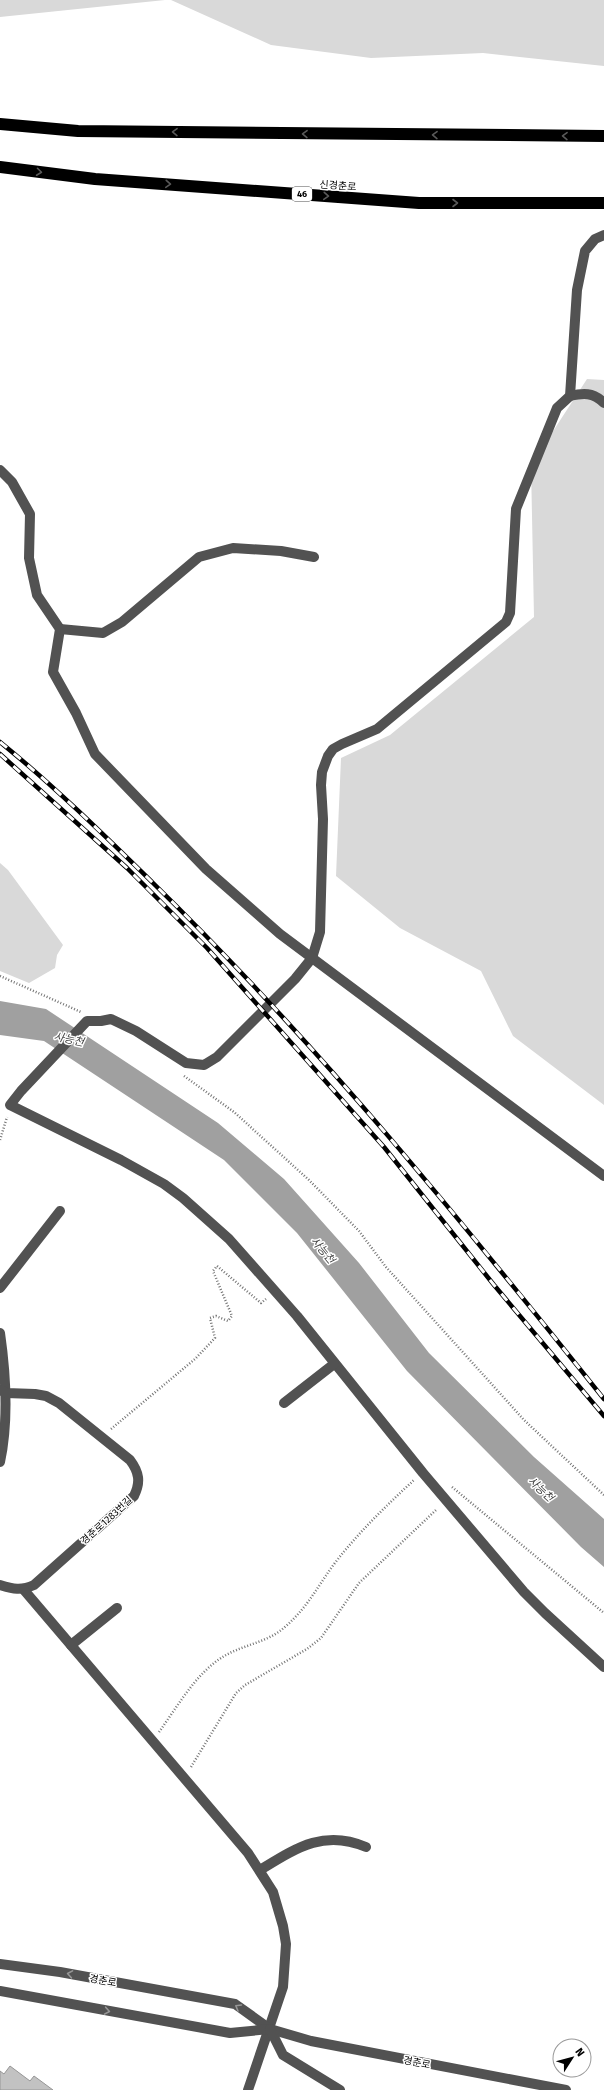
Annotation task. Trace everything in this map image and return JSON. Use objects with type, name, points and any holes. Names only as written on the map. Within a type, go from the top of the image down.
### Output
[{"type":"highway","points":[[0,124],[78,132],[604,136]]},
{"type":"highway","name":"신경춘로","points":[[0,167],[95,179],[419,203],[604,203]]},
{"type":"street","points":[[570,396],[577,290],[585,251],[595,239],[604,235]]},
{"type":"street","points":[[604,403],[591,394],[584,393],[570,396],[558,408],[516,509],[510,613],[506,622],[377,729],[333,748],[328,756],[322,772],[320,785],[324,819],[320,932],[312,958],[296,979],[217,1057],[204,1065],[186,1063],[136,1031],[111,1019],[101,1021],[87,1020],[21,1091],[10,1105],[121,1160],[164,1184],[183,1198],[228,1239],[275,1290],[446,1500],[529,1597],[604,1667]]},
{"type":"street","points":[[0,470],[12,482],[30,514],[28,558],[37,595],[60,629],[53,672],[76,713],[95,754],[206,869],[280,934],[604,1176]]},
{"type":"street","points":[[60,629],[103,633],[122,622],[199,557],[233,548],[281,551],[314,557]]},
{"type":"street","points":[[0,1288],[60,1211]]},
{"type":"street","points":[[0,1333],[5,1368],[3,1391],[3,1447],[0,1462]]},
{"type":"street","points":[[284,1403],[334,1364]]},
{"type":"street","name":"경춘로1283번길","points":[[3,1391],[46,1396],[59,1403],[130,1460],[137,1469],[139,1478],[138,1488],[134,1496],[46,1575],[34,1585],[24,1590]]},
{"type":"street","points":[[0,1585],[24,1590],[248,1853],[273,1892],[283,1926],[286,1944],[283,1987],[270,2029],[260,2050],[248,2090]]},
{"type":"street","points":[[71,1645],[117,1608]]},
{"type":"street","points":[[260,1870],[294,1849],[310,1842],[343,1839],[366,1847]]},
{"type":"street","name":"경춘로","points":[[0,1964],[60,1972],[236,2004],[270,2029],[311,2041],[566,2090]]},
{"type":"street","name":"경춘로","points":[[0,1991],[230,2033],[270,2029]]},
{"type":"street","points":[[270,2029],[283,2055],[340,2090]]},
{"type":"path","points":[[0,976],[39,992],[101,1021]]},
{"type":"path","points":[[180,1073],[234,1112],[309,1180],[359,1231],[386,1267],[524,1420],[604,1495]]},
{"type":"path","points":[[0,1140],[10,1105]]},
{"type":"path","points":[[101,1437],[200,1354],[215,1338],[210,1318],[216,1316],[228,1321],[232,1316],[213,1271],[218,1266],[261,1302],[275,1290]]},
{"type":"path","points":[[153,1741],[199,1679],[215,1662],[227,1654],[271,1637],[286,1627],[312,1600],[326,1575],[359,1534],[375,1516],[423,1472]]},
{"type":"path","points":[[184,1778],[236,1693],[245,1685],[307,1649],[321,1638],[359,1583],[446,1500]]},
{"type":"shaded area","points":[[0,0],[165,0],[0,17]]},
{"type":"shaded area","points":[[171,0],[604,0],[604,66],[483,53],[371,58],[271,45]]},
{"type":"shaded area","points":[[587,379],[604,380],[604,1105],[513,1036],[481,971],[400,928],[336,876],[341,758],[390,735],[534,617],[531,465]]},
{"type":"shaded area","points":[[0,863],[8,870],[63,945],[57,955],[55,968],[29,983],[0,971]]},
{"type":"water","name":"사능천","points":[[0,1001],[46,1009],[218,1123],[284,1179],[359,1263],[429,1353],[534,1457],[604,1519],[604,1567],[581,1547],[407,1371],[297,1233],[224,1160],[44,1041],[0,1035]]},
{"type":"building","points":[[10,2066],[30,2081],[34,2076],[53,2090],[0,2090],[0,2071],[4,2074]]},
{"type":"railway","points":[[0,742],[20,758],[115,846],[213,943],[272,1005],[386,1133],[496,1265],[604,1399]]},
{"type":"railway","points":[[0,754],[127,868],[207,948],[384,1147],[494,1285],[604,1416]]}]
